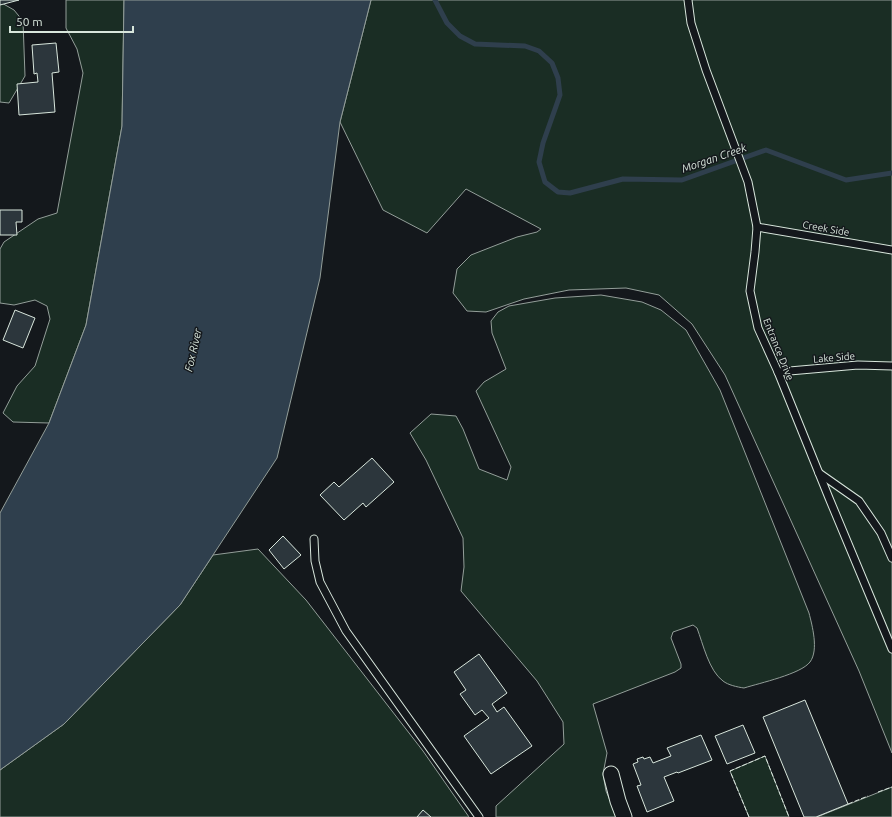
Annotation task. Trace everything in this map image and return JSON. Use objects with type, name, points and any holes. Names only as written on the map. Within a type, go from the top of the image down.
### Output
[{"type":"street","points":[[611,774],[624,817]]},
{"type":"lane","name":"Entrance Drive","points":[[688,0],[691,23],[706,70],[748,182],[756,227],[755,252],[750,291],[758,328],[778,372],[818,473],[892,649]]},
{"type":"lane","name":"Creek Side","points":[[756,227],[892,250]]},
{"type":"lane","name":"Lake Side","points":[[778,372],[858,365],[892,366]]},
{"type":"lane","points":[[818,473],[859,501],[882,533],[892,558]]},
{"type":"lane","points":[[314,539],[315,561],[320,582],[346,631],[479,817]]},
{"type":"green space","points":[[66,0],[124,0],[122,126],[86,325],[49,423],[13,422],[3,413],[17,386],[35,366],[50,319],[47,306],[35,300],[14,305],[0,303],[0,249],[4,242],[38,219],[57,213],[83,73],[77,49],[66,28]]},
{"type":"green space","points":[[371,0],[892,0],[892,753],[859,671],[725,375],[692,324],[659,295],[626,288],[569,290],[524,299],[486,312],[467,311],[453,293],[457,269],[471,255],[517,237],[537,232],[541,229],[466,189],[427,233],[383,210],[340,122]]},
{"type":"green space","points":[[0,2],[14,10],[23,21],[25,76],[9,103],[0,102]]},
{"type":"green space","points":[[601,295],[642,302],[661,310],[686,330],[720,390],[809,613],[814,638],[813,657],[810,662],[798,670],[780,678],[744,688],[727,684],[718,677],[707,657],[697,628],[693,625],[673,632],[671,638],[681,664],[681,668],[675,672],[593,704],[607,753],[603,774],[606,791],[617,817],[496,817],[496,806],[564,744],[563,722],[537,681],[461,591],[464,567],[463,538],[426,460],[410,433],[431,414],[456,416],[463,429],[479,469],[507,480],[511,467],[476,391],[484,382],[506,369],[492,333],[491,321],[498,312],[509,306],[555,298]]},
{"type":"green space","points":[[258,549],[306,600],[423,751],[469,817],[0,817],[0,770],[64,724],[180,605],[213,555]]},
{"type":"green space","points":[[765,756],[789,817],[749,817],[730,771]]},
{"type":"green space","points":[[892,787],[892,817],[817,817]]},
{"type":"water","name":"Fox River","points":[[124,0],[371,0],[340,122],[320,278],[277,458],[180,605],[64,724],[0,770],[0,513],[49,423],[86,325],[122,126]]},
{"type":"building","points":[[0,0],[19,0],[0,5]]},
{"type":"building","points":[[56,43],[59,72],[52,73],[55,112],[19,115],[17,84],[38,82],[37,73],[34,74],[32,45]]},
{"type":"building","points":[[0,210],[22,210],[22,222],[16,222],[17,235],[0,235]]},
{"type":"building","points":[[15,310],[35,318],[23,348],[3,340]]},
{"type":"building","points":[[372,458],[394,482],[366,507],[363,503],[344,520],[320,495],[334,482],[339,487]]},
{"type":"building","points":[[283,536],[301,555],[284,569],[269,550]]},
{"type":"building","points":[[479,654],[507,693],[492,704],[497,712],[504,707],[532,746],[491,774],[464,736],[489,718],[482,710],[475,715],[460,694],[466,690],[454,672]]},
{"type":"building","points":[[805,700],[848,804],[816,817],[804,817],[763,717]]},
{"type":"building","points":[[743,725],[755,753],[727,764],[715,736]]},
{"type":"building","points":[[701,735],[712,760],[664,777],[674,801],[647,812],[637,786],[641,785],[633,764],[638,762],[637,759],[643,757],[644,759],[650,757],[653,763],[671,756],[667,748]]},
{"type":"building","points":[[423,810],[431,817],[417,817]]},
{"type":"waterway","name":"Morgan Creek","points":[[435,0],[447,23],[460,36],[475,44],[525,46],[539,51],[552,63],[558,78],[560,95],[543,143],[539,162],[545,182],[558,192],[570,193],[623,179],[682,180],[766,150],[846,180],[892,173]]},
{"type":"fence","points":[[749,817],[730,771],[765,756],[789,817]]},
{"type":"fence","points":[[878,792],[892,787]]},
{"type":"fence","points":[[848,804],[868,796]]}]
